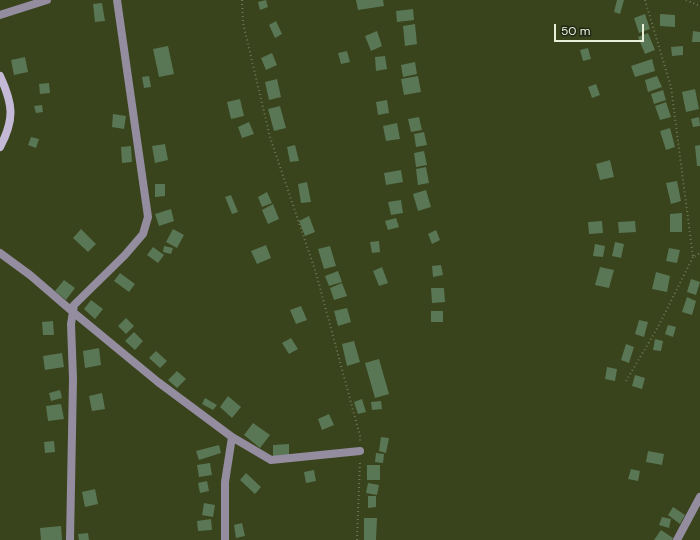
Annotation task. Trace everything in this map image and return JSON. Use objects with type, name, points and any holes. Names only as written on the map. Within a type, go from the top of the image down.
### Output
[{"type":"street","points":[[0,15],[47,0]]},
{"type":"street","points":[[70,540],[73,379],[71,324],[74,304],[125,255],[143,234],[148,217],[117,0]]},
{"type":"street","points":[[0,76],[10,97],[12,118],[7,134],[0,147]]},
{"type":"street","points":[[0,253],[30,275],[158,382],[232,437],[271,460],[360,451]]},
{"type":"street","points":[[225,540],[225,482],[232,437]]},
{"type":"street","points":[[677,540],[700,497]]},
{"type":"path","points":[[242,0],[243,23],[270,137],[323,295],[360,436],[357,540]]},
{"type":"path","points":[[645,0],[671,87],[693,257]]},
{"type":"path","points":[[686,0],[700,6]]},
{"type":"path","points":[[626,381],[658,327],[693,257],[700,253]]},
{"type":"building","points":[[266,0],[268,7],[260,10],[258,2]]},
{"type":"building","points":[[356,0],[383,0],[384,6],[358,10]]},
{"type":"building","points":[[617,0],[624,0],[620,14],[614,12]]},
{"type":"building","points":[[102,3],[105,21],[95,22],[93,4]]},
{"type":"building","points":[[413,9],[414,20],[397,22],[396,11]]},
{"type":"building","points":[[645,14],[650,29],[639,33],[634,18]]},
{"type":"building","points":[[660,14],[675,15],[675,27],[660,26]]},
{"type":"building","points":[[276,21],[282,34],[275,38],[269,25]]},
{"type":"building","points":[[415,24],[417,44],[405,46],[403,26]]},
{"type":"building","points":[[377,31],[382,46],[371,51],[365,36]]},
{"type":"building","points":[[693,31],[700,32],[700,42],[692,42]]},
{"type":"building","points":[[648,33],[655,50],[645,54],[638,37]]},
{"type":"building","points":[[168,46],[174,74],[159,77],[153,49]]},
{"type":"building","points":[[683,46],[683,55],[672,56],[671,47]]},
{"type":"building","points":[[588,48],[591,59],[583,61],[580,50]]},
{"type":"building","points":[[347,51],[350,62],[341,64],[338,53]]},
{"type":"building","points":[[272,53],[277,65],[266,70],[261,58]]},
{"type":"building","points":[[385,56],[387,69],[376,71],[375,57]]},
{"type":"building","points":[[25,57],[28,72],[14,75],[11,60]]},
{"type":"building","points":[[652,59],[655,71],[635,77],[631,66]]},
{"type":"building","points":[[415,62],[417,74],[403,77],[401,65]]},
{"type":"building","points":[[149,76],[151,87],[144,88],[142,77]]},
{"type":"building","points":[[418,76],[421,92],[404,95],[401,79]]},
{"type":"building","points":[[657,76],[662,87],[648,92],[645,80]]},
{"type":"building","points":[[277,79],[281,97],[269,100],[265,82]]},
{"type":"building","points":[[49,83],[50,93],[40,94],[39,84]]},
{"type":"building","points":[[596,84],[600,95],[592,98],[588,87]]},
{"type":"building","points":[[695,89],[699,109],[686,112],[682,92]]},
{"type":"building","points":[[663,90],[666,100],[654,104],[651,94]]},
{"type":"building","points":[[240,99],[244,116],[231,119],[227,102]]},
{"type":"building","points":[[387,100],[389,113],[378,115],[376,102]]},
{"type":"building","points":[[666,102],[671,117],[660,120],[655,106]]},
{"type":"building","points":[[42,105],[43,112],[36,113],[34,106]]},
{"type":"building","points":[[280,106],[286,128],[274,131],[268,109]]},
{"type":"building","points":[[113,114],[126,116],[124,129],[112,127]]},
{"type":"building","points":[[419,117],[422,130],[411,132],[408,119]]},
{"type":"building","points":[[699,117],[700,126],[693,127],[691,119]]},
{"type":"building","points":[[249,122],[254,134],[242,138],[238,127]]},
{"type":"building","points":[[397,123],[400,139],[386,141],[383,126]]},
{"type":"building","points":[[670,128],[675,147],[666,150],[660,131]]},
{"type":"building","points":[[424,132],[427,145],[416,147],[414,134]]},
{"type":"building","points":[[31,137],[39,139],[36,148],[28,145]]},
{"type":"building","points":[[165,144],[168,160],[155,163],[152,146]]},
{"type":"building","points":[[295,145],[299,161],[290,162],[287,147]]},
{"type":"building","points":[[700,145],[700,166],[697,166],[695,146]]},
{"type":"building","points":[[131,146],[132,162],[122,163],[121,147]]},
{"type":"building","points":[[424,151],[427,165],[416,167],[414,153]]},
{"type":"building","points":[[610,160],[614,177],[600,180],[596,164]]},
{"type":"building","points":[[426,167],[429,183],[418,185],[416,169]]},
{"type":"building","points":[[401,170],[403,182],[386,185],[384,173]]},
{"type":"building","points":[[677,181],[681,201],[671,204],[666,183]]},
{"type":"building","points":[[307,182],[311,202],[301,203],[298,184]]},
{"type":"building","points":[[155,184],[165,184],[165,196],[155,197]]},
{"type":"building","points":[[426,190],[431,207],[418,211],[413,194]]},
{"type":"building","points":[[267,192],[272,203],[262,207],[258,197]]},
{"type":"building","points":[[231,195],[238,212],[232,214],[225,197]]},
{"type":"building","points":[[401,200],[403,213],[391,215],[388,202]]},
{"type":"building","points":[[273,204],[279,219],[268,224],[262,210]]},
{"type":"building","points":[[171,209],[174,221],[159,226],[155,214]]},
{"type":"building","points":[[682,213],[682,232],[670,232],[670,214]]},
{"type":"building","points":[[309,216],[315,232],[305,236],[299,221]]},
{"type":"building","points":[[396,218],[399,227],[388,230],[385,221]]},
{"type":"building","points":[[602,221],[603,233],[589,234],[588,222]]},
{"type":"building","points":[[635,221],[636,232],[619,233],[618,222]]},
{"type":"building","points":[[81,229],[96,244],[88,252],[73,238]]},
{"type":"building","points":[[173,229],[184,235],[177,248],[166,242]]},
{"type":"building","points":[[436,230],[440,240],[432,244],[428,234]]},
{"type":"building","points":[[379,241],[380,252],[372,253],[370,242]]},
{"type":"building","points":[[615,242],[624,244],[621,258],[612,256]]},
{"type":"building","points":[[595,244],[605,246],[603,257],[593,256]]},
{"type":"building","points":[[266,245],[271,258],[257,264],[251,251]]},
{"type":"building","points":[[164,246],[173,248],[171,254],[163,252]]},
{"type":"building","points":[[330,246],[336,266],[324,269],[318,249]]},
{"type":"building","points":[[153,247],[164,255],[158,263],[147,255]]},
{"type":"building","points":[[669,248],[680,250],[677,263],[666,261]]},
{"type":"building","points":[[441,265],[443,275],[433,277],[432,266]]},
{"type":"building","points":[[382,267],[388,283],[379,286],[373,271]]},
{"type":"building","points":[[600,267],[614,270],[609,288],[595,285]]},
{"type":"building","points":[[338,271],[342,282],[329,286],[325,276]]},
{"type":"building","points":[[656,272],[670,276],[667,292],[652,289]]},
{"type":"building","points":[[120,273],[135,284],[129,292],[114,281]]},
{"type":"building","points":[[691,279],[700,282],[696,295],[687,292]]},
{"type":"building","points":[[64,280],[75,288],[66,300],[55,291]]},
{"type":"building","points":[[342,283],[347,296],[334,300],[330,288]]},
{"type":"building","points":[[431,288],[444,288],[445,302],[432,303]]},
{"type":"building","points":[[687,297],[696,301],[692,315],[682,312]]},
{"type":"building","points":[[91,300],[103,309],[95,319],[84,309]]},
{"type":"building","points":[[301,306],[307,320],[296,324],[290,310]]},
{"type":"building","points":[[347,308],[351,322],[338,326],[334,311]]},
{"type":"building","points":[[431,311],[443,311],[443,322],[431,322]]},
{"type":"building","points":[[126,318],[134,326],[126,334],[118,326]]},
{"type":"building","points":[[639,320],[648,322],[644,337],[635,334]]},
{"type":"building","points":[[53,321],[54,335],[43,335],[42,322]]},
{"type":"building","points":[[668,325],[676,327],[673,337],[665,334]]},
{"type":"building","points":[[134,332],[143,341],[135,350],[125,341]]},
{"type":"building","points":[[291,338],[298,349],[289,354],[282,343]]},
{"type":"building","points":[[655,339],[663,341],[661,351],[653,350]]},
{"type":"building","points":[[354,341],[360,362],[347,366],[342,344]]},
{"type":"building","points":[[626,344],[634,347],[629,363],[621,360]]},
{"type":"building","points":[[99,348],[101,365],[85,368],[83,351]]},
{"type":"building","points":[[156,351],[167,361],[160,368],[149,358]]},
{"type":"building","points":[[62,353],[64,367],[45,370],[43,356]]},
{"type":"building","points":[[379,359],[389,394],[375,398],[365,363]]},
{"type":"building","points":[[607,367],[617,369],[615,381],[605,379]]},
{"type":"building","points":[[177,371],[186,379],[177,388],[168,380]]},
{"type":"building","points":[[635,375],[645,378],[642,389],[632,386]]},
{"type":"building","points":[[60,390],[62,398],[51,401],[49,393]]},
{"type":"building","points":[[102,393],[105,409],[92,411],[89,396]]},
{"type":"building","points":[[228,396],[241,407],[232,418],[220,407]]},
{"type":"building","points":[[205,398],[217,405],[213,410],[202,404]]},
{"type":"building","points":[[362,399],[366,412],[358,414],[354,402]]},
{"type":"building","points":[[381,401],[382,409],[372,410],[371,402]]},
{"type":"building","points":[[61,404],[64,419],[48,421],[46,406]]},
{"type":"building","points":[[329,414],[334,425],[322,430],[318,419]]},
{"type":"building","points":[[253,423],[270,435],[260,448],[244,435]]},
{"type":"building","points":[[381,437],[389,438],[386,453],[379,451]]},
{"type":"building","points":[[54,441],[55,452],[45,453],[44,442]]},
{"type":"building","points":[[289,444],[289,456],[273,457],[273,445]]},
{"type":"building","points":[[219,445],[221,453],[199,460],[196,451]]},
{"type":"building","points":[[648,451],[664,454],[662,465],[646,462]]},
{"type":"building","points":[[376,453],[384,454],[383,463],[375,462]]},
{"type":"building","points":[[210,463],[212,475],[199,477],[197,465]]},
{"type":"building","points":[[367,465],[380,465],[380,480],[367,480]]},
{"type":"building","points":[[631,469],[640,471],[638,481],[628,479]]},
{"type":"building","points":[[314,470],[316,481],[306,483],[304,472]]},
{"type":"building","points":[[246,473],[261,487],[255,494],[240,480]]},
{"type":"building","points":[[207,481],[209,491],[200,493],[198,483]]},
{"type":"building","points":[[368,483],[379,485],[377,495],[366,493]]},
{"type":"building","points":[[95,489],[98,504],[85,507],[82,492]]},
{"type":"building","points":[[368,496],[376,496],[376,507],[368,508]]},
{"type":"building","points":[[204,503],[215,505],[213,517],[202,515]]},
{"type":"building","points":[[673,507],[685,515],[680,524],[668,515]]},
{"type":"building","points":[[662,517],[671,519],[669,528],[659,525]]},
{"type":"building","points":[[364,518],[377,518],[376,540],[364,540]]},
{"type":"building","points":[[211,519],[212,530],[198,531],[197,521]]},
{"type":"building","points":[[242,523],[245,536],[236,538],[234,525]]},
{"type":"building","points":[[61,526],[62,540],[41,540],[40,528]]},
{"type":"building","points":[[661,530],[673,538],[672,540],[654,540]]},
{"type":"building","points":[[88,533],[89,540],[79,540],[78,534]]}]
